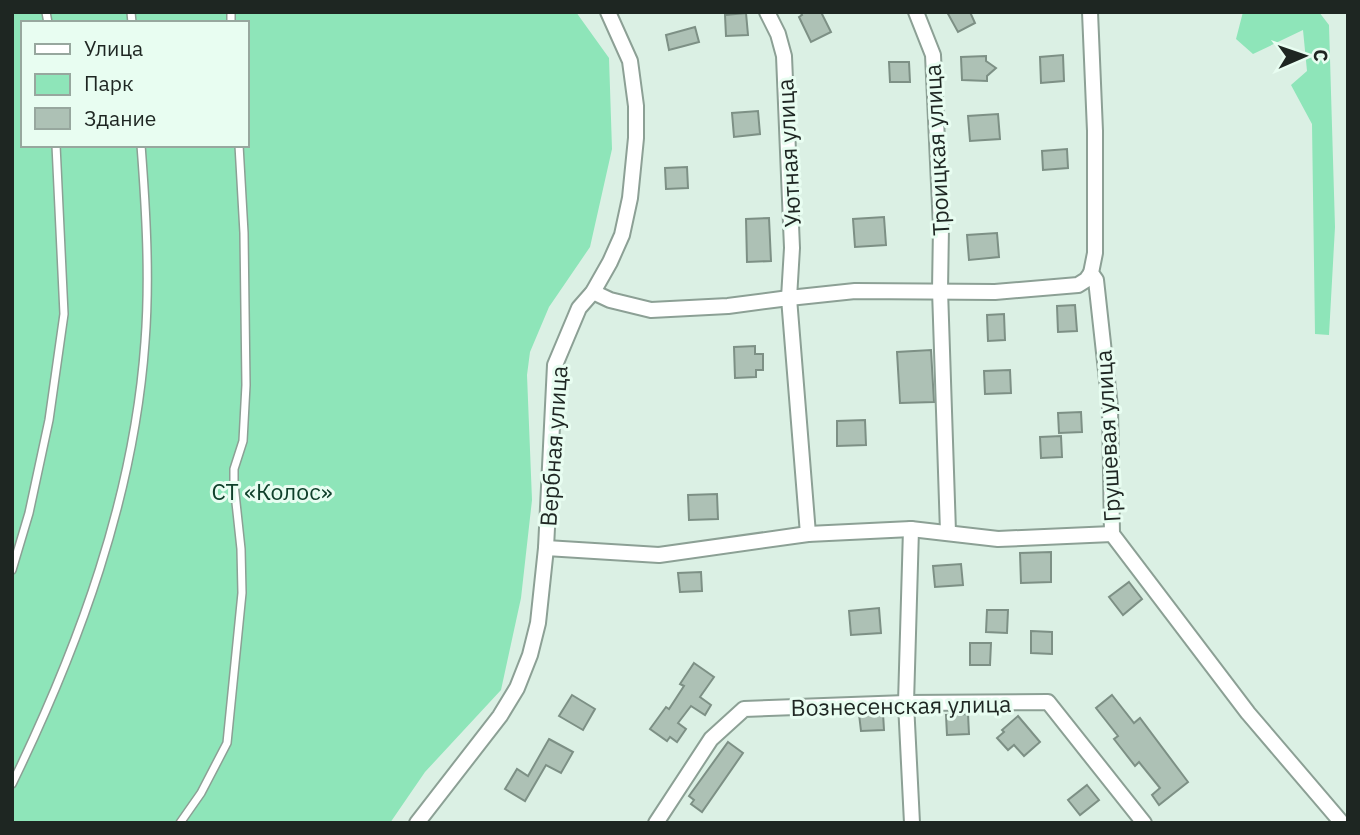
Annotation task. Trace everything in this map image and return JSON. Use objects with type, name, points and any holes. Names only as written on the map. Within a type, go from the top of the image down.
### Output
[{"type":"street","name":"Вербная улица","points":[[417,823],[500,716],[517,688],[530,655],[538,623],[555,365],[579,308],[593,292],[610,262],[622,235],[630,198],[636,106],[630,61],[608,12]]},
{"type":"street","name":"Уютная улица","points":[[767,12],[778,34],[783,56],[792,248],[789,298],[808,534]]},
{"type":"street","name":"Троицкая улица","points":[[916,12],[933,55],[941,227],[940,290],[948,533]]},
{"type":"street","name":"Грушевая улица","points":[[1090,12],[1095,131],[1095,253],[1091,273],[1096,280],[1110,407],[1112,534],[1248,713],[1342,823]]},
{"type":"street","points":[[593,292],[610,300],[651,310],[728,306],[855,291],[995,292],[1069,286],[1086,280],[1091,273]]},
{"type":"street","points":[[545,548],[659,555],[808,534],[911,529],[998,538],[1112,534]]},
{"type":"street","points":[[911,529],[906,703],[912,823]]},
{"type":"street","name":"Вознесенская улица","points":[[656,823],[711,739],[744,709],[906,703],[1048,702],[1144,823]]},
{"type":"lane","points":[[12,570],[29,513],[61,350],[64,314],[56,147]]},
{"type":"lane","points":[[12,784],[67,659],[103,559],[129,462],[145,341],[141,147]]},
{"type":"lane","points":[[180,823],[201,793],[227,743],[242,593],[241,549],[233,484],[234,469],[243,440],[246,385],[244,233],[239,147]]},
{"type":"green space","name":"СТ «Колос»","points":[[12,12],[576,12],[609,58],[612,149],[590,247],[549,307],[530,352],[527,375],[532,500],[521,598],[501,690],[425,772],[390,823],[12,823]]},
{"type":"green space","points":[[1243,12],[1319,12],[1329,25],[1335,227],[1329,335],[1315,334],[1312,124],[1291,85],[1307,71],[1303,30],[1253,54],[1236,39]]},
{"type":"building","points":[[800,12],[821,12],[831,32],[811,42],[799,17],[802,15]]},
{"type":"building","points":[[947,12],[970,12],[975,23],[958,32]]},
{"type":"building","points":[[746,13],[748,35],[726,36],[725,15]]},
{"type":"building","points":[[695,27],[699,42],[669,50],[666,35]]},
{"type":"building","points":[[1063,55],[1064,81],[1041,83],[1040,57]]},
{"type":"building","points":[[986,56],[986,61],[996,68],[987,76],[987,81],[962,80],[961,57]]},
{"type":"building","points":[[889,62],[909,62],[910,82],[890,82]]},
{"type":"building","points":[[758,111],[760,134],[734,137],[732,113]]},
{"type":"building","points":[[998,114],[1000,139],[970,141],[968,116]]},
{"type":"building","points":[[1067,149],[1068,168],[1043,170],[1042,151]]},
{"type":"building","points":[[687,167],[688,188],[666,189],[665,168]]},
{"type":"building","points":[[884,217],[886,245],[855,247],[853,219]]},
{"type":"building","points":[[769,218],[771,261],[747,262],[746,219]]},
{"type":"building","points":[[997,233],[999,257],[969,260],[967,235]]},
{"type":"building","points":[[1075,305],[1077,331],[1058,332],[1057,306]]},
{"type":"building","points":[[1004,314],[1005,340],[988,341],[987,315]]},
{"type":"building","points":[[755,346],[755,354],[763,354],[763,370],[756,370],[756,377],[735,378],[734,347]]},
{"type":"building","points":[[931,350],[934,402],[900,403],[897,352]]},
{"type":"building","points":[[1010,370],[1011,393],[985,394],[984,371]]},
{"type":"building","points":[[1081,412],[1082,432],[1059,433],[1058,413]]},
{"type":"building","points":[[865,420],[866,445],[837,446],[837,421]]},
{"type":"building","points":[[1061,436],[1062,457],[1041,458],[1040,437]]},
{"type":"building","points":[[717,494],[718,519],[689,520],[688,495]]},
{"type":"building","points":[[1051,552],[1051,582],[1021,583],[1020,553]]},
{"type":"building","points":[[961,564],[963,585],[935,587],[933,566]]},
{"type":"building","points":[[701,572],[702,591],[680,592],[678,573]]},
{"type":"building","points":[[1129,582],[1142,599],[1123,615],[1109,597]]},
{"type":"building","points":[[879,608],[881,633],[851,635],[849,611]]},
{"type":"building","points":[[987,610],[1008,610],[1007,633],[986,632]]},
{"type":"building","points":[[1031,631],[1052,632],[1052,654],[1031,653]]},
{"type":"building","points":[[970,643],[991,643],[990,665],[970,665]]},
{"type":"building","points":[[694,663],[714,677],[700,697],[711,705],[705,715],[691,706],[678,723],[686,729],[677,742],[670,737],[667,741],[650,729],[666,707],[669,709],[684,686],[680,684]]},
{"type":"building","points":[[572,695],[595,709],[583,730],[559,716]]},
{"type":"building","points":[[1112,695],[1134,723],[1140,718],[1188,782],[1159,805],[1152,795],[1160,788],[1139,762],[1135,766],[1114,739],[1118,736],[1096,708]]},
{"type":"building","points":[[883,713],[884,730],[861,731],[859,714]]},
{"type":"building","points":[[968,714],[969,734],[947,735],[946,715]]},
{"type":"building","points":[[1018,716],[1040,742],[1024,756],[1014,745],[1008,750],[997,738]]},
{"type":"building","points":[[549,739],[573,752],[561,773],[546,765],[525,801],[505,789],[517,769],[528,776]]},
{"type":"building","points":[[728,742],[743,753],[702,812],[691,804],[694,800],[689,796]]},
{"type":"building","points":[[1087,785],[1099,800],[1080,815],[1068,800]]}]
